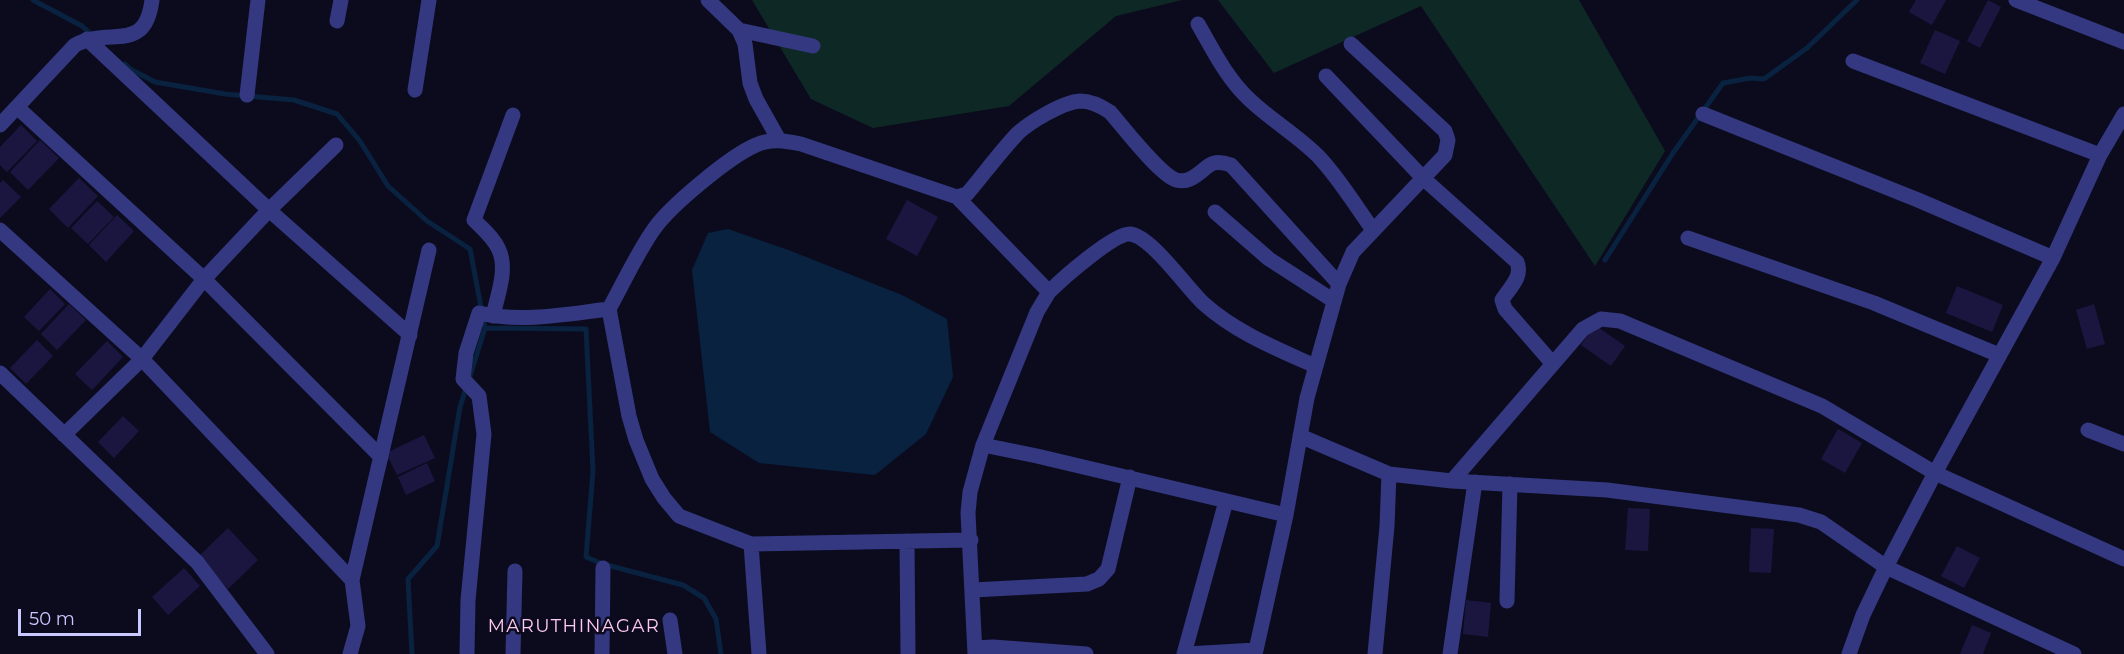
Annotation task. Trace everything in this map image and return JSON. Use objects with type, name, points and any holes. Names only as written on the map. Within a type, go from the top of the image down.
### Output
[{"type":"street","points":[[0,125],[75,45],[87,39],[128,36],[139,32],[148,22],[152,0]]},
{"type":"street","points":[[247,95],[258,0]]},
{"type":"street","points":[[337,21],[341,0]]},
{"type":"street","points":[[416,90],[429,0]]},
{"type":"street","points":[[708,0],[739,30],[745,44],[750,83],[756,99],[779,140]]},
{"type":"street","points":[[2016,0],[2124,42]]},
{"type":"street","points":[[1198,24],[1236,86],[1315,153],[1332,171],[1373,230]]},
{"type":"street","points":[[739,30],[813,46]]},
{"type":"street","points":[[87,39],[269,210],[410,335]]},
{"type":"street","points":[[1226,501],[1186,654],[1256,652],[1286,514],[1314,366],[1339,284],[1353,252],[1445,155],[1448,140],[1445,131],[1351,44]]},
{"type":"street","points":[[1854,61],[2100,155]]},
{"type":"street","points":[[1326,76],[1424,179],[1517,262],[1520,270],[1517,278],[1502,300],[1505,309],[1552,364]]},
{"type":"street","points":[[957,197],[967,194],[1019,133],[1037,119],[1078,101],[1091,102],[1110,112],[1165,173],[1178,181],[1189,180],[1209,164],[1220,161],[1231,165],[1339,284]]},
{"type":"street","points":[[17,107],[204,279],[381,457]]},
{"type":"street","points":[[1703,114],[1918,200],[2053,258]]},
{"type":"street","points":[[1849,654],[1863,615],[1886,567],[1935,472],[2053,258],[2100,155],[2124,114]]},
{"type":"street","points":[[467,654],[468,600],[484,434],[479,396],[463,379],[466,353],[486,315],[503,268],[500,250],[474,220],[513,115]]},
{"type":"street","points":[[971,540],[752,544],[679,516],[652,479],[636,440],[629,416],[609,309],[655,228],[682,200],[729,160],[758,144],[779,140],[801,144],[957,197],[1049,292]]},
{"type":"street","points":[[64,435],[142,359],[204,279],[336,144]]},
{"type":"street","points":[[1215,212],[1269,259],[1334,301]]},
{"type":"street","points":[[0,230],[142,359],[352,580]]},
{"type":"street","points":[[1086,654],[993,647],[975,651],[969,502],[982,445],[1038,312],[1049,292],[1066,274],[1120,236],[1133,234],[1147,242],[1202,302],[1231,325],[1314,366]]},
{"type":"street","points":[[1688,238],[1874,303],[1999,355]]},
{"type":"street","points":[[350,654],[353,651],[358,626],[352,580],[429,250]]},
{"type":"street","points":[[486,315],[523,317],[609,309]]},
{"type":"street","points":[[1452,481],[1583,329],[1601,319],[1620,321],[1822,406],[1935,472],[2124,560]]},
{"type":"street","points":[[0,373],[197,562],[267,654]]},
{"type":"street","points":[[2088,430],[2124,444]]},
{"type":"street","points":[[1300,436],[1389,474],[1452,481],[1607,490],[1799,515],[1821,522],[1886,567],[2074,654]]},
{"type":"street","points":[[982,445],[1286,514]]},
{"type":"street","points":[[1375,654],[1387,526],[1389,474]]},
{"type":"street","points":[[972,590],[1087,584],[1099,579],[1108,569],[1130,477]]},
{"type":"street","points":[[1450,654],[1474,482]]},
{"type":"street","points":[[1507,601],[1510,484]]},
{"type":"street","points":[[907,541],[908,654]]},
{"type":"street","points":[[752,544],[759,654]]},
{"type":"street","points":[[602,654],[603,568]]},
{"type":"street","points":[[513,654],[515,571]]},
{"type":"street","points":[[670,620],[675,654]]},
{"type":"green space","points":[[752,0],[1182,0],[1116,16],[1009,106],[873,128],[811,99]]},
{"type":"green space","points":[[1218,0],[1579,0],[1665,151],[1595,266],[1421,6],[1274,73]]},
{"type":"water","points":[[728,229],[902,295],[947,319],[953,377],[926,434],[875,475],[759,463],[710,432],[692,270],[708,233]]},
{"type":"building","points":[[1916,0],[1946,0],[1932,25],[1909,12]]},
{"type":"building","points":[[1988,0],[2001,7],[1980,48],[1967,41]]},
{"type":"building","points":[[1935,30],[1960,41],[1945,74],[1920,63]]},
{"type":"building","points":[[21,125],[37,141],[7,172],[0,165],[0,147]]},
{"type":"building","points":[[40,140],[59,158],[28,190],[10,172]]},
{"type":"building","points":[[79,178],[98,196],[68,228],[49,209]]},
{"type":"building","points":[[3,180],[21,197],[0,218],[0,183]]},
{"type":"building","points":[[907,200],[938,217],[917,256],[886,239]]},
{"type":"building","points":[[97,201],[114,217],[88,244],[71,228]]},
{"type":"building","points":[[117,215],[134,231],[106,262],[89,245]]},
{"type":"building","points":[[1957,286],[2003,305],[1992,332],[1946,313]]},
{"type":"building","points":[[50,289],[65,304],[39,331],[24,317]]},
{"type":"building","points":[[69,304],[86,320],[57,350],[41,334]]},
{"type":"building","points":[[2094,304],[2105,344],[2087,349],[2076,310]]},
{"type":"building","points":[[1595,325],[1625,346],[1611,366],[1581,345]]},
{"type":"building","points":[[37,340],[53,356],[26,384],[10,368]]},
{"type":"building","points":[[107,341],[123,357],[92,390],[75,374]]},
{"type":"building","points":[[123,416],[139,431],[114,458],[98,442]]},
{"type":"building","points":[[1838,429],[1862,443],[1845,473],[1821,459]]},
{"type":"building","points":[[424,435],[435,458],[397,475],[386,453]]},
{"type":"building","points":[[427,463],[435,481],[406,495],[398,477]]},
{"type":"building","points":[[1628,508],[1650,509],[1648,551],[1625,550]]},
{"type":"building","points":[[228,528],[258,560],[228,589],[198,557]]},
{"type":"building","points":[[1751,528],[1774,529],[1771,573],[1749,572]]},
{"type":"building","points":[[1957,546],[1980,558],[1964,588],[1941,576]]},
{"type":"building","points":[[184,568],[200,586],[168,615],[152,597]]},
{"type":"building","points":[[1466,600],[1491,603],[1488,637],[1463,634]]},
{"type":"building","points":[[1972,625],[1991,633],[1983,654],[1960,654]]},
{"type":"waterway","points":[[33,0],[82,26],[93,36]]},
{"type":"waterway","points":[[1605,260],[1673,153],[1723,83],[1750,78],[1764,79],[1807,48],[1857,0]]},
{"type":"waterway","points":[[125,64],[155,82],[225,94],[294,100],[337,114],[360,141],[388,186],[427,221],[470,249],[485,328],[586,329],[593,471],[586,557],[603,564],[683,585],[704,598],[716,619],[721,654]]},
{"type":"waterway","points":[[470,376],[485,328]]},
{"type":"waterway","points":[[412,654],[408,579],[437,546],[460,407],[466,388]]},
{"type":"district","name":"MARUTHINAGAR","points":[[574,627]]}]
